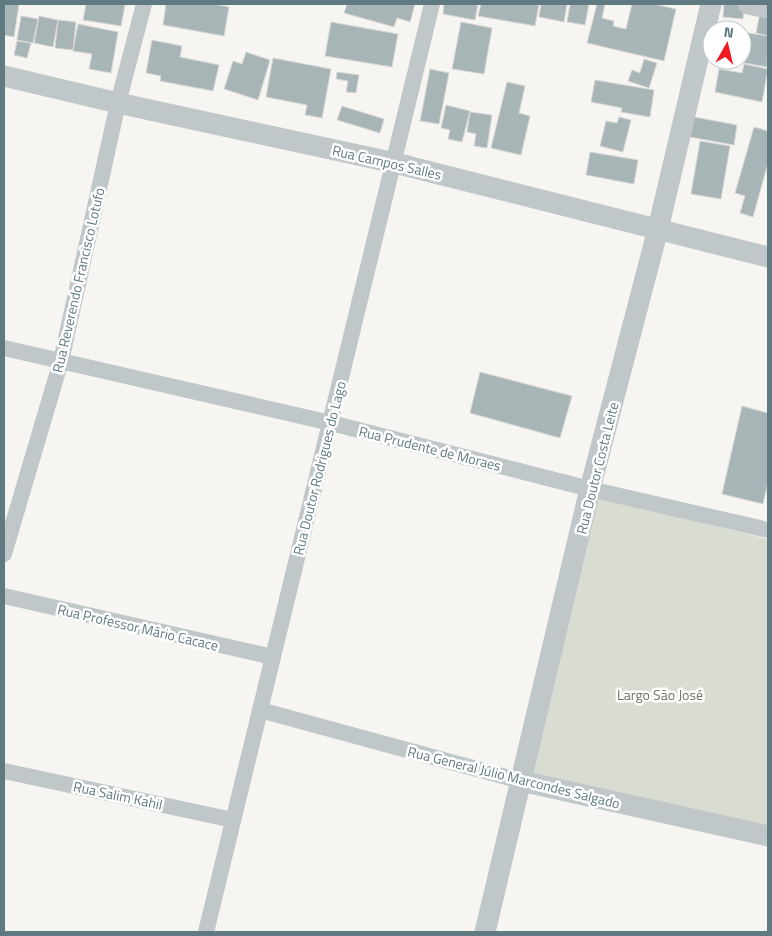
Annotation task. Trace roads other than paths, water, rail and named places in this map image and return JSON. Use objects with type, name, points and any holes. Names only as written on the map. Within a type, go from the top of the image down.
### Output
[{"type":"street","name":"Rua Reverendo Francisco Lotufo","points":[[4,554],[61,361],[118,104],[144,4]]},
{"type":"street","name":"Rua Doutor Rodrigues do Lago","points":[[206,932],[395,163],[432,4]]},
{"type":"street","name":"Rua Doutor Costa Leite","points":[[485,932],[590,489],[658,229],[711,4]]},
{"type":"street","points":[[748,4],[768,8]]},
{"type":"street","name":"Rua Campos Salles","points":[[4,76],[118,104],[395,163],[768,257]]},
{"type":"street","name":"Rua Prudente de Moraes","points":[[4,348],[331,423],[590,489],[768,530]]},
{"type":"street","name":"Rua Professor Mário Cacace","points":[[4,596],[273,658]]},
{"type":"street","name":"Rua General Júlio Marcondes Salgado","points":[[260,710],[521,781],[768,836]]},
{"type":"street","name":"Rua Salim Kahil","points":[[4,771],[233,820]]},
{"type":"park label","name":"Largo São José","points":[[660,694]]}]
